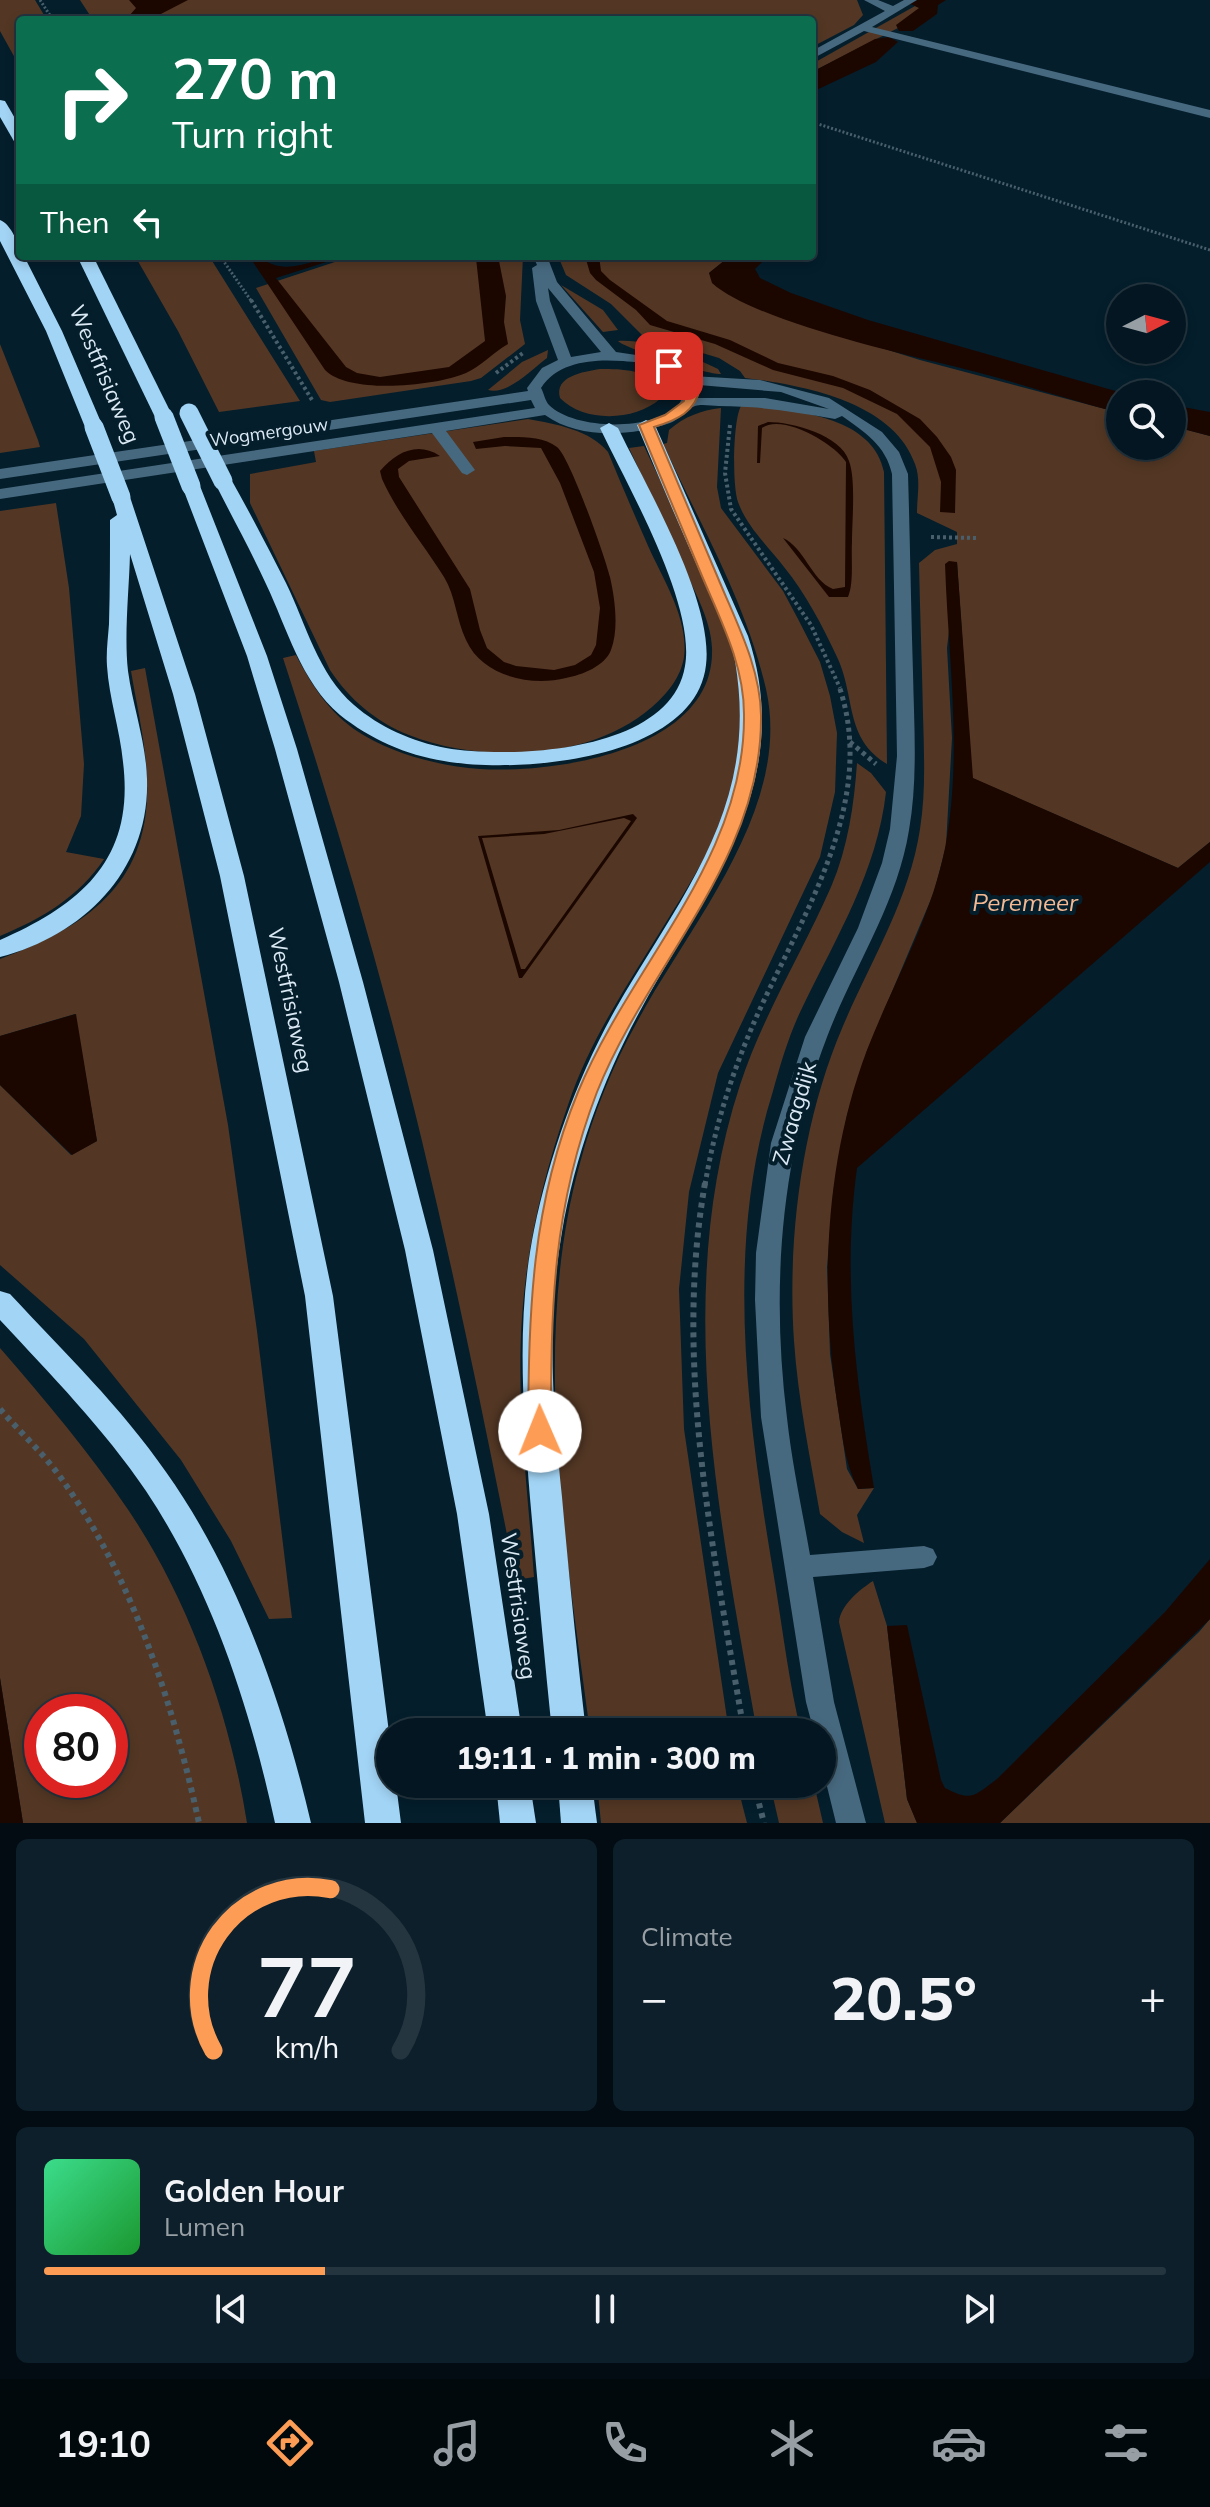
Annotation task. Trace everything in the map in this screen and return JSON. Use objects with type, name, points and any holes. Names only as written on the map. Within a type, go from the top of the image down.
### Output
[{"type":"highway","points":[[0,104],[16,133]]},
{"type":"highway","name":"Westfrisiaweg","points":[[0,225],[16,256]]},
{"type":"highway","name":"Westfrisiaweg","points":[[18,260],[54,331],[121,497],[184,694],[232,876],[319,1296],[383,1823]]},
{"type":"highway","name":"Westfrisiaweg","points":[[87,260],[164,417],[257,656],[286,749],[351,982],[419,1250],[473,1514],[503,1718]]},
{"type":"highway","points":[[154,394],[189,413],[277,585],[310,662],[343,707],[380,731],[432,750],[492,760],[551,759],[601,748],[640,733],[679,702],[696,667],[696,634],[677,576],[609,428]]},
{"type":"highway","points":[[568,1718],[540,1431],[537,1338],[547,1233],[565,1159],[588,1091],[628,1011],[711,875],[741,800],[751,754],[753,712],[744,658],[646,425]]},
{"type":"highway","points":[[0,949],[51,926],[78,909],[104,886],[132,838],[136,778],[118,667],[121,497]]},
{"type":"highway","points":[[0,1302],[89,1399],[156,1481],[209,1574],[255,1681],[282,1770],[293,1823]]},
{"type":"highway","points":[[515,1798],[518,1823]]},
{"type":"highway","points":[[576,1798],[579,1823]]},
{"type":"street","points":[[869,0],[893,10]]},
{"type":"street","points":[[816,54],[909,1]]},
{"type":"street","points":[[863,28],[1210,114]]},
{"type":"street","points":[[540,260],[543,301],[566,363]]},
{"type":"street","points":[[542,260],[551,283],[612,356]]},
{"type":"street","points":[[612,356],[659,362],[690,380],[693,387],[691,402],[670,418],[646,425],[609,428],[572,423],[545,411],[534,395],[541,377],[566,363],[612,356]]},
{"type":"street","name":"Zwaagdijk","points":[[690,380],[752,383],[800,391],[838,405],[887,444],[896,459],[902,536],[906,756],[900,829],[892,863],[868,928],[816,1037],[782,1143],[768,1253],[768,1327],[774,1417],[820,1702],[851,1823]]},
{"type":"street","name":"Wogmergouw","points":[[0,474],[534,395]]},
{"type":"street","name":"Zwaagdijk","points":[[691,402],[785,404],[828,413],[865,426]]},
{"type":"street","name":"Wogmergouw","points":[[0,494],[545,411]]},
{"type":"street","points":[[436,427],[467,470]]},
{"type":"street","points":[[797,1567],[924,1557]]},
{"type":"path","points":[[816,123],[1210,250]]},
{"type":"path","points":[[223,260],[243,287],[317,409]]},
{"type":"path","points":[[725,485],[732,512],[795,598],[821,644],[838,685],[850,741],[841,827],[813,903],[739,1057],[712,1144],[699,1225],[696,1403],[742,1718]]},
{"type":"path","points":[[902,536],[978,538]]},
{"type":"path","points":[[0,1409],[67,1486],[121,1585],[162,1676],[190,1775],[199,1823]]},
{"type":"path","points":[[758,1798],[764,1823]]},
{"type":"shaded area","points":[[0,0],[35,0],[45,16],[16,16],[16,60],[0,31]]},
{"type":"shaded area","points":[[80,0],[857,0],[863,15],[854,25],[816,45],[816,16],[90,16]]},
{"type":"shaded area","points":[[915,6],[920,8],[898,28],[816,70],[816,62]]},
{"type":"shaded area","points":[[137,260],[212,260],[300,401],[219,412]]},
{"type":"shaded area","points":[[341,260],[523,260],[520,320],[525,344],[481,378],[471,381],[330,402],[321,400],[256,288]]},
{"type":"shaded area","points":[[560,260],[725,260],[709,273],[731,295],[773,314],[920,360],[1106,409],[1106,460],[1186,460],[1186,430],[1210,436],[1210,842],[1178,868],[972,778],[957,562],[947,648],[952,738],[946,846],[934,892],[867,1051],[847,1115],[833,1195],[827,1267],[830,1354],[847,1469],[858,1489],[874,1488],[857,1515],[864,1543],[842,1532],[820,1514],[801,1406],[794,1341],[792,1302],[796,1221],[808,1140],[829,1063],[898,906],[915,855],[922,815],[924,772],[919,563],[935,550],[957,544],[957,532],[917,513],[915,464],[904,443],[887,425],[866,411],[818,392],[745,378],[740,371],[719,358],[642,335],[611,304],[566,275]]},
{"type":"shaded area","points":[[561,285],[603,310],[618,330],[603,332]]},
{"type":"shaded area","points":[[618,341],[669,349],[718,369],[721,374],[668,361]]},
{"type":"shaded area","points":[[0,344],[38,440],[40,447],[0,453]]},
{"type":"shaded area","points":[[548,350],[547,358],[519,380],[503,389],[488,390],[522,362]]},
{"type":"shaded area","points":[[600,369],[643,374],[662,391],[660,399],[637,412],[610,416],[582,412],[560,398],[561,385],[571,376]]},
{"type":"shaded area","points":[[741,406],[782,409],[826,418],[864,438],[877,453],[884,472],[887,764],[873,754],[857,729],[843,672],[813,610],[792,577],[752,528],[738,502],[734,453]]},
{"type":"shaded area","points":[[721,408],[717,487],[721,508],[783,591],[820,662],[837,733],[835,792],[820,857],[718,1073],[689,1192],[679,1289],[684,1429],[727,1718],[588,1718],[571,1591],[557,1447],[557,1303],[565,1232],[580,1163],[604,1092],[636,1024],[731,865],[750,822],[764,778],[770,734],[766,689],[747,625],[663,444],[667,443],[669,430],[700,412]]},
{"type":"shaded area","points":[[528,419],[582,433],[608,452],[679,614],[685,643],[680,671],[658,702],[627,725],[567,747],[502,753],[438,744],[409,735],[364,708],[330,670],[250,503],[250,474],[316,462],[314,451]]},
{"type":"shaded area","points":[[644,446],[717,604],[731,646],[740,688],[743,730],[733,792],[718,830],[588,1056],[568,1105],[544,1183],[528,1263],[520,1382],[534,1577],[516,1580],[483,1415],[407,1080],[357,898],[283,658],[296,655],[324,701],[353,728],[392,749],[436,763],[480,769],[548,767],[626,749],[660,732],[688,711],[706,683],[712,648],[701,604],[629,448]]},
{"type":"shaded area","points":[[56,503],[69,588],[84,764],[81,816],[66,852],[104,859],[71,896],[30,922],[0,936],[0,511]]},
{"type":"shaded area","points":[[145,668],[228,1125],[292,1618],[269,1619],[231,1541],[181,1460],[84,1339],[0,1265],[0,1085],[71,1155],[97,1141],[75,1014],[0,1036],[0,959],[61,932],[86,915],[108,896],[125,873],[138,847],[145,816],[147,780],[131,671]]},
{"type":"shaded area","points":[[857,763],[871,773],[886,792],[874,849],[854,902],[786,1047],[758,1151],[748,1212],[745,1336],[749,1398],[765,1522],[798,1718],[755,1718],[729,1571],[709,1408],[705,1326],[708,1245],[719,1165],[740,1085],[771,1009],[837,872],[854,794]]},
{"type":"shaded area","points":[[0,1348],[67,1427],[114,1489],[171,1583],[189,1621],[218,1701],[240,1783],[247,1823],[23,1823],[0,1678]]},
{"type":"shaded area","points":[[873,1581],[887,1626],[907,1799],[917,1823],[885,1823],[839,1622],[847,1604]]},
{"type":"shaded area","points":[[1210,1619],[1210,1823],[1000,1823],[1199,1632]]},
{"type":"shaded area","points":[[598,1798],[741,1798],[747,1823],[601,1823]]},
{"type":"shaded area","points":[[773,1798],[817,1798],[823,1823],[779,1823]]},
{"type":"water","points":[[129,0],[188,0],[157,16],[129,16],[136,8]]},
{"type":"water","points":[[902,0],[946,0],[938,5],[937,14],[913,31],[899,31],[896,25],[919,8]]},
{"type":"water","points":[[889,37],[898,42],[876,62],[816,90],[816,70],[875,39]]},
{"type":"water","points":[[252,260],[265,260],[290,267],[332,260],[276,278],[346,367],[357,373],[380,377],[449,367],[485,341],[476,260],[499,260],[506,296],[504,322],[508,344],[471,370],[435,382],[393,386],[353,383],[325,370]]},
{"type":"water","points":[[586,260],[600,260],[601,271],[610,280],[667,321],[730,340],[778,363],[833,376],[870,390],[920,419],[937,437],[956,470],[955,513],[940,512],[941,482],[930,447],[897,414],[843,388],[773,370],[715,344],[650,325],[590,273]]},
{"type":"water","points":[[725,260],[764,260],[755,269],[760,278],[791,293],[868,320],[1106,388],[1106,409],[785,320],[730,296],[712,283],[709,273]]},
{"type":"water","points":[[1186,408],[1210,412],[1210,436],[1186,430]]},
{"type":"water","points":[[768,422],[802,427],[826,437],[844,452],[849,461],[853,501],[852,578],[848,597],[829,597],[783,538],[797,549],[825,585],[833,589],[845,587],[846,462],[831,447],[807,432],[771,424],[762,428],[760,463],[757,463],[758,426]]},
{"type":"water","points":[[504,437],[539,439],[557,447],[578,487],[607,566],[616,623],[611,650],[604,661],[579,675],[537,681],[508,676],[483,662],[466,640],[444,577],[403,517],[382,479],[380,471],[400,454],[424,449],[440,456],[409,461],[398,469],[399,477],[470,589],[487,648],[504,662],[516,666],[554,670],[575,665],[591,655],[596,645],[600,608],[594,572],[560,483],[541,448],[505,446],[476,449],[473,442]]},
{"type":"water","name":"Peremeer","points":[[957,562],[973,778],[1178,868],[1210,842],[1210,862],[857,1168],[851,1250],[853,1329],[874,1488],[858,1489],[844,1447],[832,1358],[828,1269],[830,1224],[842,1136],[853,1092],[867,1050],[931,900],[945,848],[954,742],[945,564]]},
{"type":"water","points":[[633,814],[637,818],[522,978],[519,978],[478,836],[559,830]],"holes":[[[624,818],[631,821],[525,969],[521,969],[482,838],[544,834]]]},
{"type":"water","points":[[76,1014],[97,1141],[72,1155],[0,1085],[0,1036]]},
{"type":"water","points":[[1210,1559],[1210,1619],[1000,1823],[917,1823],[907,1799],[887,1626],[907,1625],[945,1788],[961,1795],[972,1795],[997,1779],[1165,1612]]},
{"type":"water","points":[[0,1678],[23,1823],[0,1823]]},
{"type":"route","points":[[540,1431],[537,1338],[547,1233],[565,1159],[588,1091],[628,1011],[711,875],[741,800],[751,754],[753,712],[744,658],[736,632],[646,425],[670,418],[691,402],[693,387],[690,380],[669,366]]}]
